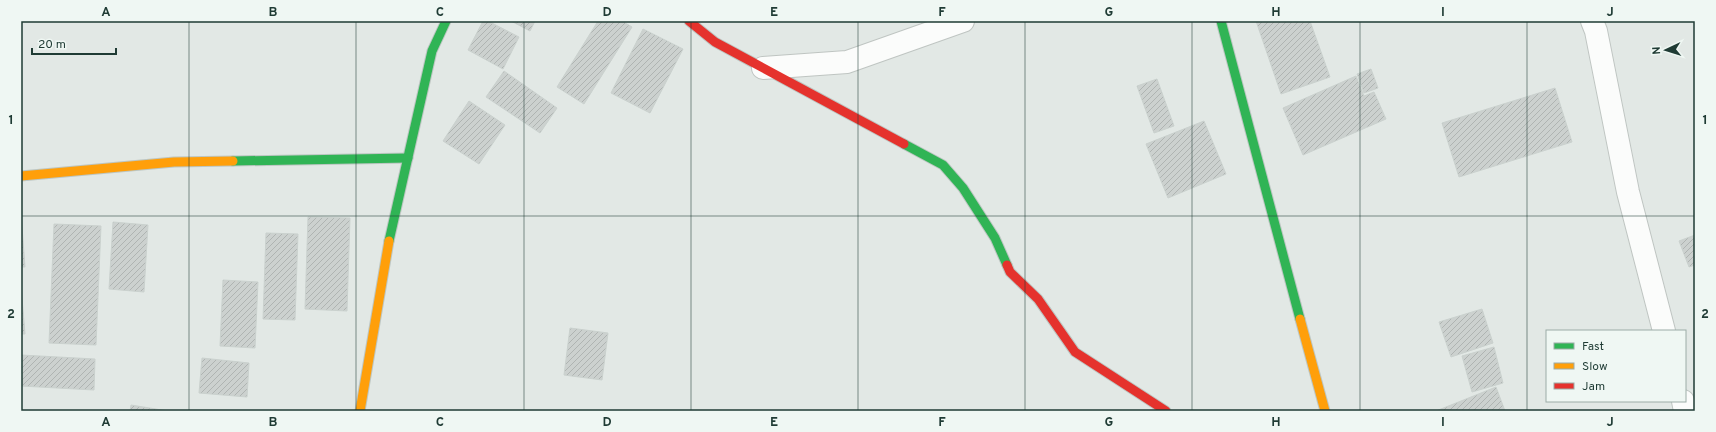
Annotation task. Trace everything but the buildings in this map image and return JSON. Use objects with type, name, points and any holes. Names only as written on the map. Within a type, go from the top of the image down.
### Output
[{"type":"street","points":[[360,411],[387,251],[432,51],[446,21]]},
{"type":"street","points":[[689,21],[715,42],[942,165],[963,188],[995,238],[1010,272],[1038,300],[1076,352],[1166,411]]},
{"type":"street","points":[[763,68],[847,62],[963,21]]},
{"type":"street","points":[[1221,21],[1325,411]]},
{"type":"street","points":[[1592,21],[1596,31],[1628,192],[1664,330]]},
{"type":"street","points":[[21,176],[174,162],[408,158]]},
{"type":"traffic: fast","points":[[389,241],[432,51],[446,21]]},
{"type":"traffic: fast","points":[[1221,21],[1300,319]]},
{"type":"traffic: fast","points":[[904,144],[943,165],[963,188],[995,238],[1007,265]]},
{"type":"traffic: fast","points":[[233,161],[408,158]]},
{"type":"traffic: slow","points":[[21,176],[174,162],[233,161]]},
{"type":"traffic: slow","points":[[360,411],[389,241]]},
{"type":"traffic: slow","points":[[1300,319],[1325,411]]},
{"type":"traffic: jam","points":[[689,21],[715,42],[904,144]]},
{"type":"traffic: jam","points":[[1007,265],[1010,272],[1038,299],[1075,352],[1166,411]]}]
